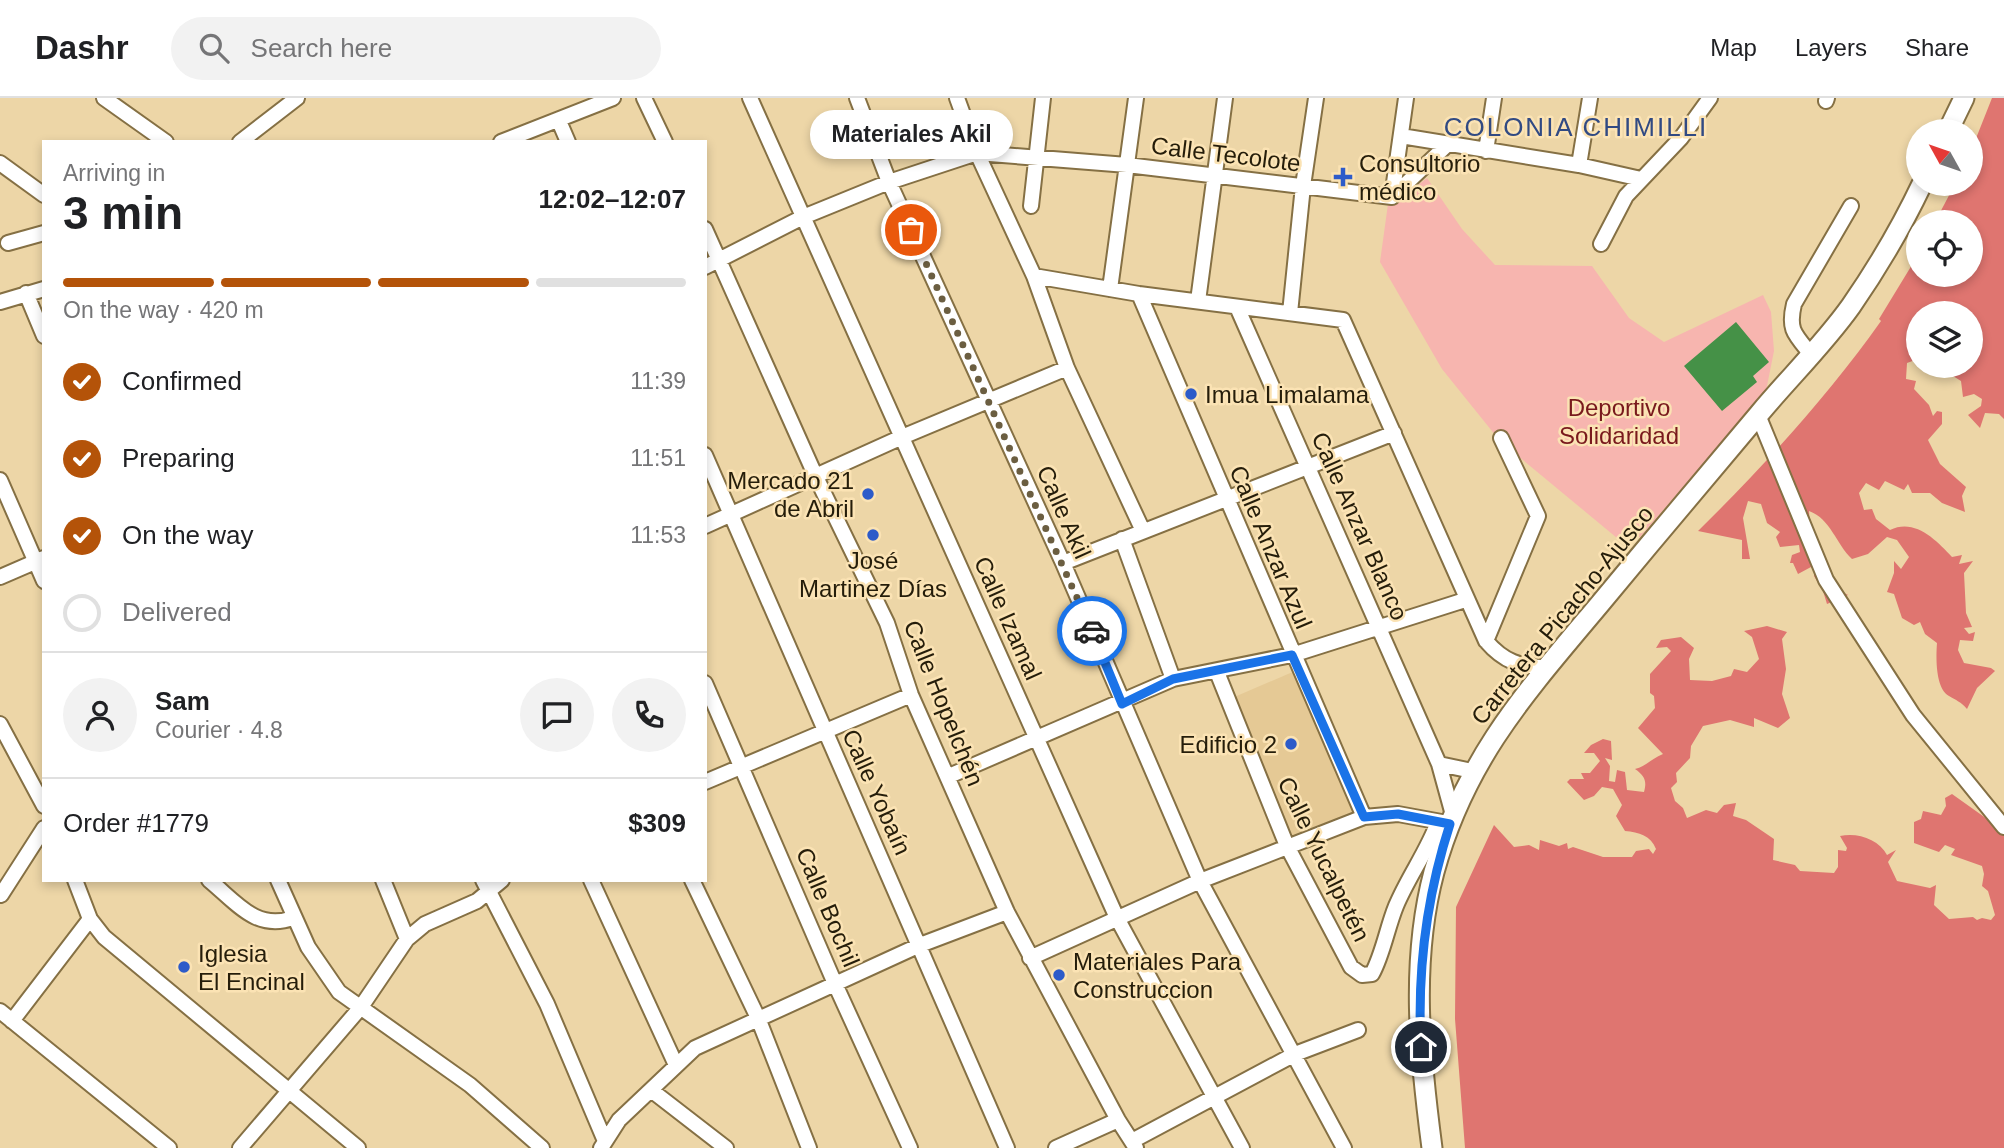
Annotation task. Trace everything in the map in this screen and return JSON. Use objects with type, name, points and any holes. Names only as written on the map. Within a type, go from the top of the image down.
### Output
[{"type":"main road","points":[[1954,119],[1964,98]]},
{"type":"main road","name":"Carretera Picacho-Ajusco","points":[[1432,1148],[1422,1070],[1419,1001],[1430,897],[1447,820],[1495,734],[1547,667],[1850,307],[1905,220],[1916,196]]},
{"type":"street","points":[[104,98],[163,140]]},
{"type":"street","points":[[243,140],[297,98]]},
{"type":"street","points":[[507,140],[614,98]]},
{"type":"street","points":[[644,98],[664,140]]},
{"type":"street","name":"Calle Izamal","points":[[750,98],[1117,918],[1242,1148]]},
{"type":"street","name":"Calle Akil","points":[[857,98],[889,182],[1063,563],[1200,881],[1344,1148]]},
{"type":"street","points":[[1031,206],[1043,98]]},
{"type":"street","points":[[1110,289],[1136,98]]},
{"type":"street","points":[[1198,301],[1225,98]]},
{"type":"street","points":[[1290,313],[1303,186],[1316,98]]},
{"type":"street","points":[[1392,197],[1406,98]]},
{"type":"street","points":[[1486,151],[1494,98]]},
{"type":"street","points":[[1579,165],[1590,98]]},
{"type":"street","points":[[1601,244],[1626,196],[1681,138],[1710,98]]},
{"type":"street","points":[[960,100],[977,153],[1034,276],[1067,368],[1143,531]]},
{"type":"street","points":[[559,121],[567,140]]},
{"type":"street","points":[[1401,136],[1579,165],[1641,178]]},
{"type":"street","points":[[1392,197],[1448,144]]},
{"type":"street","points":[[707,266],[803,218],[889,182],[977,153]]},
{"type":"street","name":"Calle Tecolote","points":[[977,153],[1036,156],[1215,174],[1392,197]]},
{"type":"street","points":[[0,163],[42,194]]},
{"type":"street","points":[[1810,353],[1794,333],[1790,321],[1794,304],[1851,206]]},
{"type":"street","name":"Calle Hopelchén","points":[[707,233],[816,477],[887,623],[911,695],[1007,912],[1134,1145]]},
{"type":"street","points":[[8,243],[42,234]]},
{"type":"street","points":[[1034,276],[1139,294],[1335,317],[1348,327],[1465,600],[1486,641],[1509,662],[1527,667],[1547,667]]},
{"type":"street","points":[[0,302],[42,289]]},
{"type":"street","points":[[26,293],[42,331]]},
{"type":"street","name":"Calle Anzar Azul","points":[[1139,294],[1292,655],[1364,817]]},
{"type":"street","name":"Calle Anzar Blanco","points":[[1237,307],[1310,466],[1439,764],[1447,820]]},
{"type":"street","points":[[707,525],[902,437],[1067,368]]},
{"type":"street","points":[[1758,415],[1826,580],[1913,715],[2004,827]]},
{"type":"street","points":[[1063,563],[1394,433]]},
{"type":"street","points":[[1486,641],[1538,516],[1500,438]]},
{"type":"street","name":"Calle Yobaín","points":[[707,459],[1007,1148]]},
{"type":"street","points":[[0,480],[39,559],[0,577]]},
{"type":"street","points":[[1122,539],[1173,679]]},
{"type":"street","points":[[949,776],[1122,704],[1173,679],[1292,655],[1465,600]]},
{"type":"street","name":"Calle Yucalpetén","points":[[1217,672],[1287,846],[1351,967],[1362,975],[1371,974],[1396,906],[1447,820]]},
{"type":"street","name":"Calle Bochil","points":[[707,687],[744,766],[836,986],[911,1148]]},
{"type":"street","points":[[707,781],[911,695]]},
{"type":"street","points":[[0,724],[42,802]]},
{"type":"street","points":[[1439,764],[1472,771]]},
{"type":"street","points":[[1030,958],[1200,881],[1364,817],[1398,814],[1447,820]]},
{"type":"street","points":[[1,895],[42,831]]},
{"type":"street","points":[[76,882],[90,919],[104,937],[358,1148]]},
{"type":"street","points":[[211,882],[258,920],[275,925],[293,918]]},
{"type":"street","points":[[279,882],[293,918],[322,971],[339,992],[471,1085],[542,1148]]},
{"type":"street","points":[[384,882],[407,939]]},
{"type":"street","points":[[592,882],[676,1065]]},
{"type":"street","points":[[693,882],[758,1018],[809,1148]]},
{"type":"street","points":[[240,1148],[361,1007],[407,939],[425,924],[477,901],[486,886]]},
{"type":"street","points":[[486,886],[547,1004],[603,1144]]},
{"type":"street","points":[[603,1144],[619,1121],[695,1048],[758,1018],[836,986],[920,945],[1007,912]]},
{"type":"street","points":[[12,1021],[90,919]]},
{"type":"street","points":[[0,1011],[169,1148]]},
{"type":"street","points":[[1134,1145],[1295,1054],[1357,1030]]},
{"type":"street","points":[[651,1090],[726,1148]]},
{"type":"street","points":[[1056,1148],[1118,1120]]},
{"type":"shaded area","points":[[1992,98],[2004,98],[2004,419],[1999,414],[1985,413],[1980,428],[1968,415],[1981,406],[1982,399],[1974,394],[1963,397],[1961,381],[1956,378],[1983,378],[1983,301],[1906,301],[1906,379],[1916,381],[1914,389],[1929,405],[1933,416],[1937,411],[1942,412],[1942,424],[1928,440],[1940,464],[1966,487],[1962,496],[1965,512],[1942,503],[1930,493],[1912,493],[1908,484],[1904,490],[1885,481],[1879,490],[1866,483],[1859,493],[1864,510],[1872,509],[1876,519],[1890,530],[1899,527],[1916,529],[1932,538],[1952,557],[1962,555],[1959,564],[1973,561],[1964,573],[1966,613],[1972,627],[1964,628],[1969,634],[1975,632],[1973,641],[1960,640],[1958,650],[1964,663],[1995,671],[1977,688],[1967,709],[1944,692],[1941,686],[1937,671],[1937,643],[1925,634],[1920,622],[1914,625],[1902,618],[1894,594],[1887,592],[1894,573],[1894,561],[1901,569],[1909,557],[1897,540],[1887,537],[1868,554],[1852,559],[1823,520],[1809,511],[1811,546],[1840,591],[1848,595],[1827,604],[1814,576],[1815,570],[1811,567],[1798,574],[1793,563],[1790,563],[1792,555],[1800,552],[1799,545],[1780,547],[1776,537],[1780,532],[1767,523],[1761,504],[1748,501],[1743,518],[1750,559],[1742,559],[1742,540],[1698,531],[1771,456],[1839,376],[1881,321],[1879,319],[1906,275],[1906,287],[1983,287],[1983,210],[1941,210],[1949,196],[1983,196],[1983,121]]},
{"type":"shaded area","points":[[1736,322],[1769,362],[1753,376],[1757,382],[1722,411],[1684,366]]},
{"type":"shaded area","points":[[1767,626],[1787,632],[1782,639],[1786,669],[1782,694],[1790,718],[1778,728],[1754,718],[1754,727],[1730,720],[1703,726],[1691,746],[1690,758],[1676,773],[1677,782],[1671,788],[1675,801],[1683,808],[1687,818],[1706,810],[1717,813],[1724,805],[1736,803],[1733,816],[1746,820],[1774,839],[1773,860],[1795,865],[1800,871],[1834,873],[1838,867],[1838,850],[1846,851],[1847,848],[1840,836],[1867,838],[1879,845],[1887,855],[1896,850],[1888,862],[1897,881],[1930,888],[1936,885],[1934,905],[1949,919],[1973,917],[1977,920],[1991,920],[1995,915],[1988,891],[1982,886],[1982,866],[1951,855],[1955,849],[1945,845],[1939,852],[1914,843],[1914,822],[1921,819],[1923,811],[1941,815],[1946,806],[1945,798],[1952,794],[2004,831],[2004,1148],[1465,1148],[1455,1019],[1456,907],[1494,825],[1514,847],[1529,845],[1539,850],[1540,840],[1559,846],[1567,843],[1568,849],[1573,847],[1603,857],[1632,857],[1636,851],[1649,849],[1653,854],[1656,849],[1648,838],[1625,831],[1616,816],[1622,805],[1613,789],[1602,787],[1594,796],[1584,800],[1567,782],[1570,779],[1584,779],[1581,773],[1590,773],[1600,761],[1594,753],[1584,753],[1591,745],[1603,739],[1611,741],[1612,760],[1605,758],[1610,766],[1609,781],[1615,782],[1617,770],[1625,772],[1627,790],[1644,792],[1644,779],[1635,769],[1663,754],[1638,728],[1655,708],[1654,696],[1650,693],[1650,674],[1671,651],[1667,647],[1656,648],[1661,640],[1681,637],[1694,648],[1689,659],[1690,680],[1712,681],[1731,676],[1734,669],[1747,672],[1759,659],[1752,637],[1744,631]]},
{"type":"shaded area","points":[[1295,671],[1360,811],[1293,837],[1232,698]]},
{"type":"green space","name":"Deportivo Solidaridad","points":[[1427,178],[1462,229],[1495,265],[1592,266],[1629,318],[1664,342],[1763,295],[1771,312],[1774,351],[1766,391],[1640,537],[1617,538],[1500,441],[1442,369],[1380,262],[1388,204],[1398,201]]},
{"type":"way so far","points":[[911,230],[1092,631]]},
{"type":"place","name":"Consultorio médico","points":[[1343,177]]},
{"type":"place","name":"Materiales Akil","points":[[911,230]]},
{"type":"place","name":"Imua Limalama","points":[[1191,394]]},
{"type":"place","name":"Mercado 21 de Abril","points":[[868,494]]},
{"type":"place","name":"José Martinez Días","points":[[873,535]]},
{"type":"place","name":"Edificio 2","points":[[1291,744]]},
{"type":"place","name":"Iglesia El Encinal","points":[[184,967]]},
{"type":"place","name":"Materiales Para Construccion","points":[[1059,975]]},
{"type":"district","name":"COLONIA CHIMILLI","points":[[1576,127]]},
{"type":"route","points":[[1092,631],[1122,704],[1173,679],[1292,655],[1364,817],[1398,814],[1450,824],[1434,874],[1424,930],[1419,1001],[1421,1047]]}]
